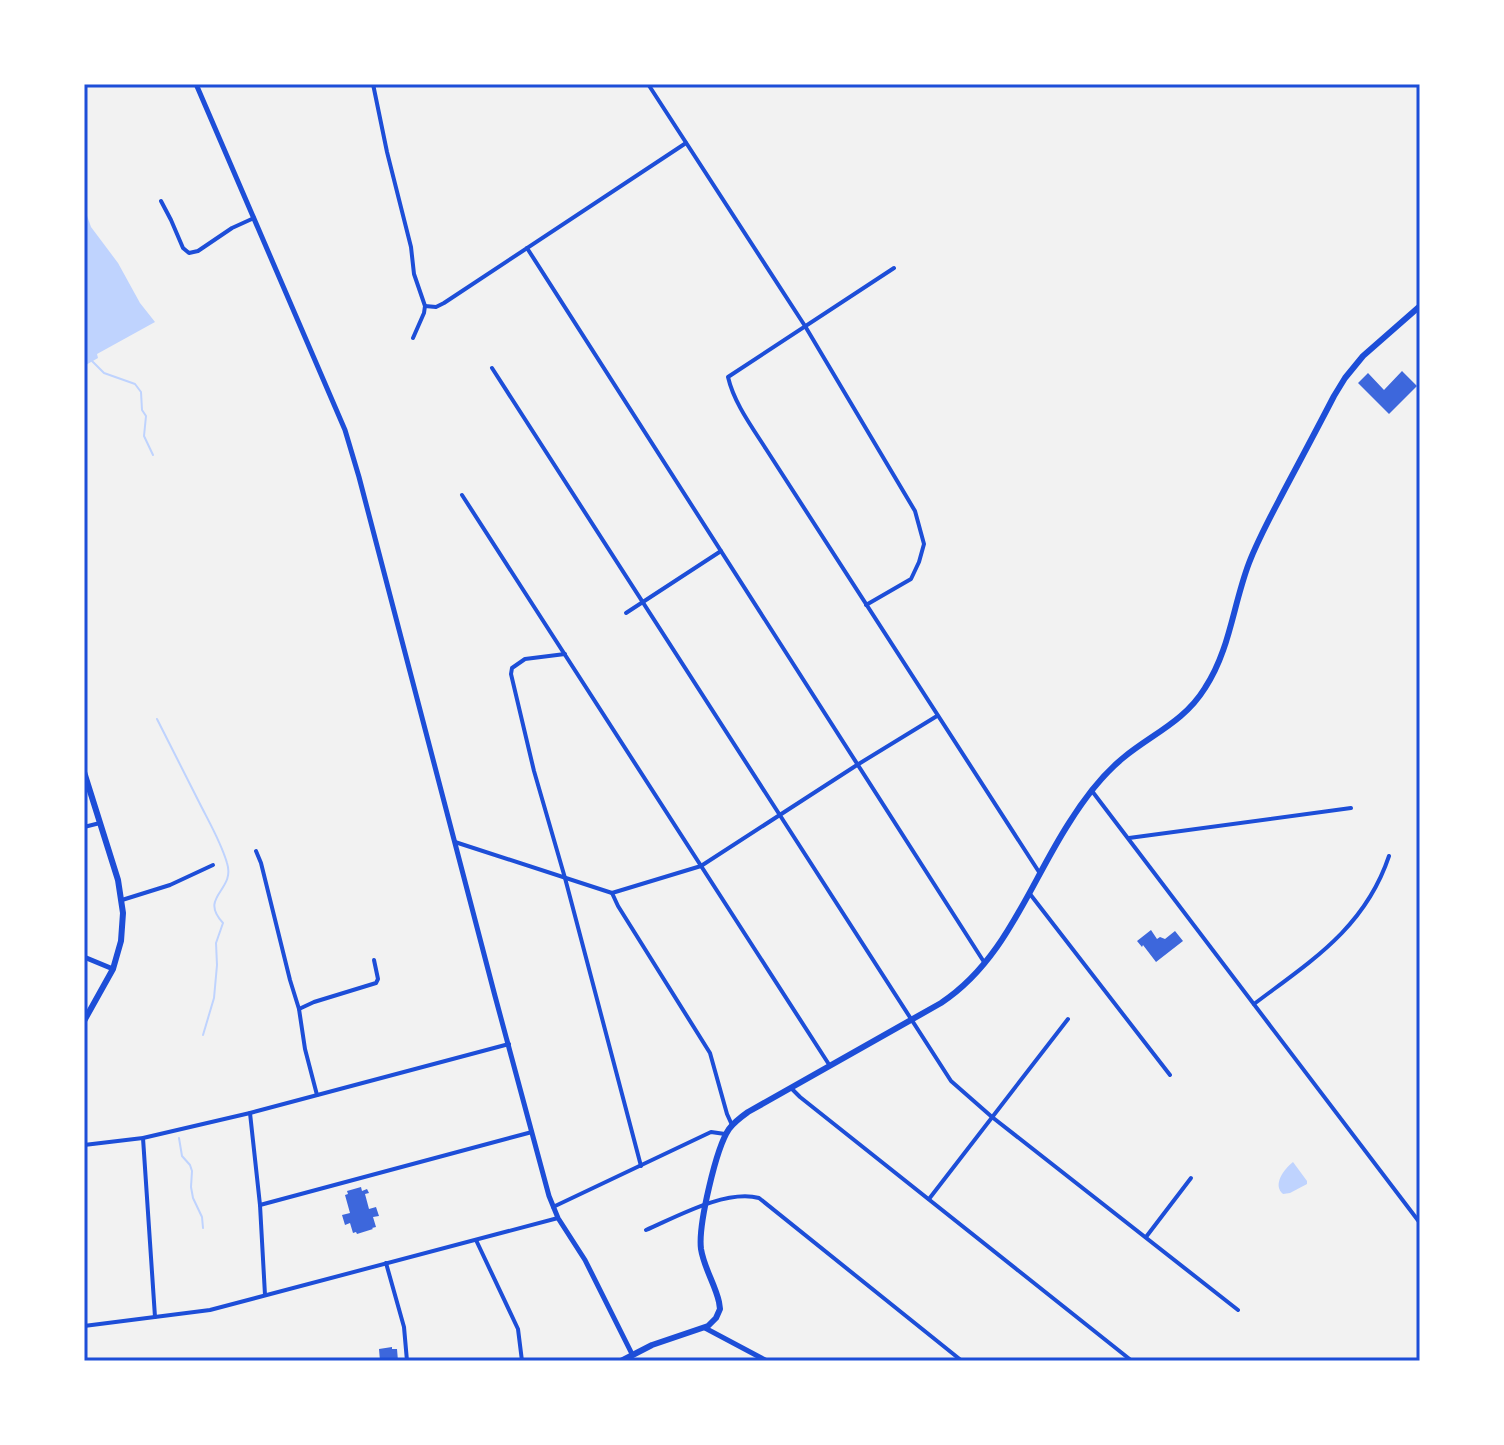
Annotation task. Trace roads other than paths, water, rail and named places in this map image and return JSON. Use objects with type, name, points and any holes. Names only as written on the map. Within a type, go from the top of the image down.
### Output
[{"type":"main road","points":[[621,1361],[652,1345],[705,1328],[714,1322],[720,1309],[701,1248],[701,1229],[726,1135],[732,1125],[743,1115],[911,1020],[968,983],[985,964],[1030,894],[1069,822],[1092,791],[1117,763],[1177,720],[1203,692],[1223,656],[1243,579],[1256,545],[1334,396],[1363,356],[1420,306]]},
{"type":"main road","points":[[84,772],[122,900],[122,933],[113,969],[84,1021]]},
{"type":"street","points":[[196,84],[345,430],[553,1207],[585,1260],[632,1354]]},
{"type":"street","points":[[373,84],[411,247],[414,274],[425,306],[413,338]]},
{"type":"street","points":[[648,84],[805,326],[913,506],[924,544],[911,579],[866,605]]},
{"type":"street","points":[[425,306],[441,305],[686,143]]},
{"type":"street","points":[[161,201],[183,248],[188,252],[198,251],[232,228],[254,218]]},
{"type":"street","points":[[527,248],[985,964]]},
{"type":"street","points":[[894,268],[728,377],[743,413],[1040,874]]},
{"type":"street","points":[[492,368],[951,1081],[992,1117],[1238,1310]]},
{"type":"street","points":[[462,495],[830,1066]]},
{"type":"street","points":[[626,613],[721,551]]},
{"type":"street","points":[[565,654],[525,659],[512,668],[511,674],[534,771],[641,1166]]},
{"type":"street","points":[[455,842],[612,893],[701,866],[937,716]]},
{"type":"street","points":[[1092,791],[1420,1223]]},
{"type":"street","points":[[1129,838],[1351,808]]},
{"type":"street","points":[[84,827],[100,823]]},
{"type":"street","points":[[256,851],[299,1009],[317,1095]]},
{"type":"street","points":[[1254,1004],[1329,948],[1372,894],[1389,856]]},
{"type":"street","points":[[122,900],[167,886],[213,865]]},
{"type":"street","points":[[612,893],[710,1053],[732,1125]]},
{"type":"street","points":[[1030,894],[1170,1075]]},
{"type":"street","points":[[84,957],[113,969]]},
{"type":"street","points":[[299,1009],[373,985],[377,982],[374,960]]},
{"type":"street","points":[[929,1199],[1068,1019]]},
{"type":"street","points":[[84,1145],[143,1138],[250,1113],[509,1044]]},
{"type":"street","points":[[791,1088],[1132,1361]]},
{"type":"street","points":[[250,1113],[260,1205],[265,1295]]},
{"type":"street","points":[[553,1207],[713,1131],[726,1135]]},
{"type":"street","points":[[260,1205],[532,1132]]},
{"type":"street","points":[[143,1138],[155,1317]]},
{"type":"street","points":[[1146,1237],[1191,1178]]},
{"type":"street","points":[[646,1230],[706,1204],[755,1197],[962,1361]]},
{"type":"street","points":[[84,1326],[210,1310],[558,1218]]},
{"type":"street","points":[[476,1240],[518,1329],[522,1361]]},
{"type":"street","points":[[386,1263],[404,1327],[407,1361]]},
{"type":"street","points":[[705,1328],[767,1361]]},
{"type":"water","points":[[84,207],[91,227],[155,322],[97,354],[98,358],[84,366]]},
{"type":"water","points":[[1293,1162],[1307,1184],[1283,1194],[1279,1182]]},
{"type":"waterway","points":[[92,361],[104,373],[135,384],[141,392],[142,410],[146,416],[144,436],[153,455]]},
{"type":"waterway","points":[[157,719],[227,863],[227,880],[214,906],[223,923],[216,943],[214,998],[203,1035]]},
{"type":"waterway","points":[[179,1138],[182,1156],[192,1171],[193,1198],[202,1217],[203,1228]]}]
